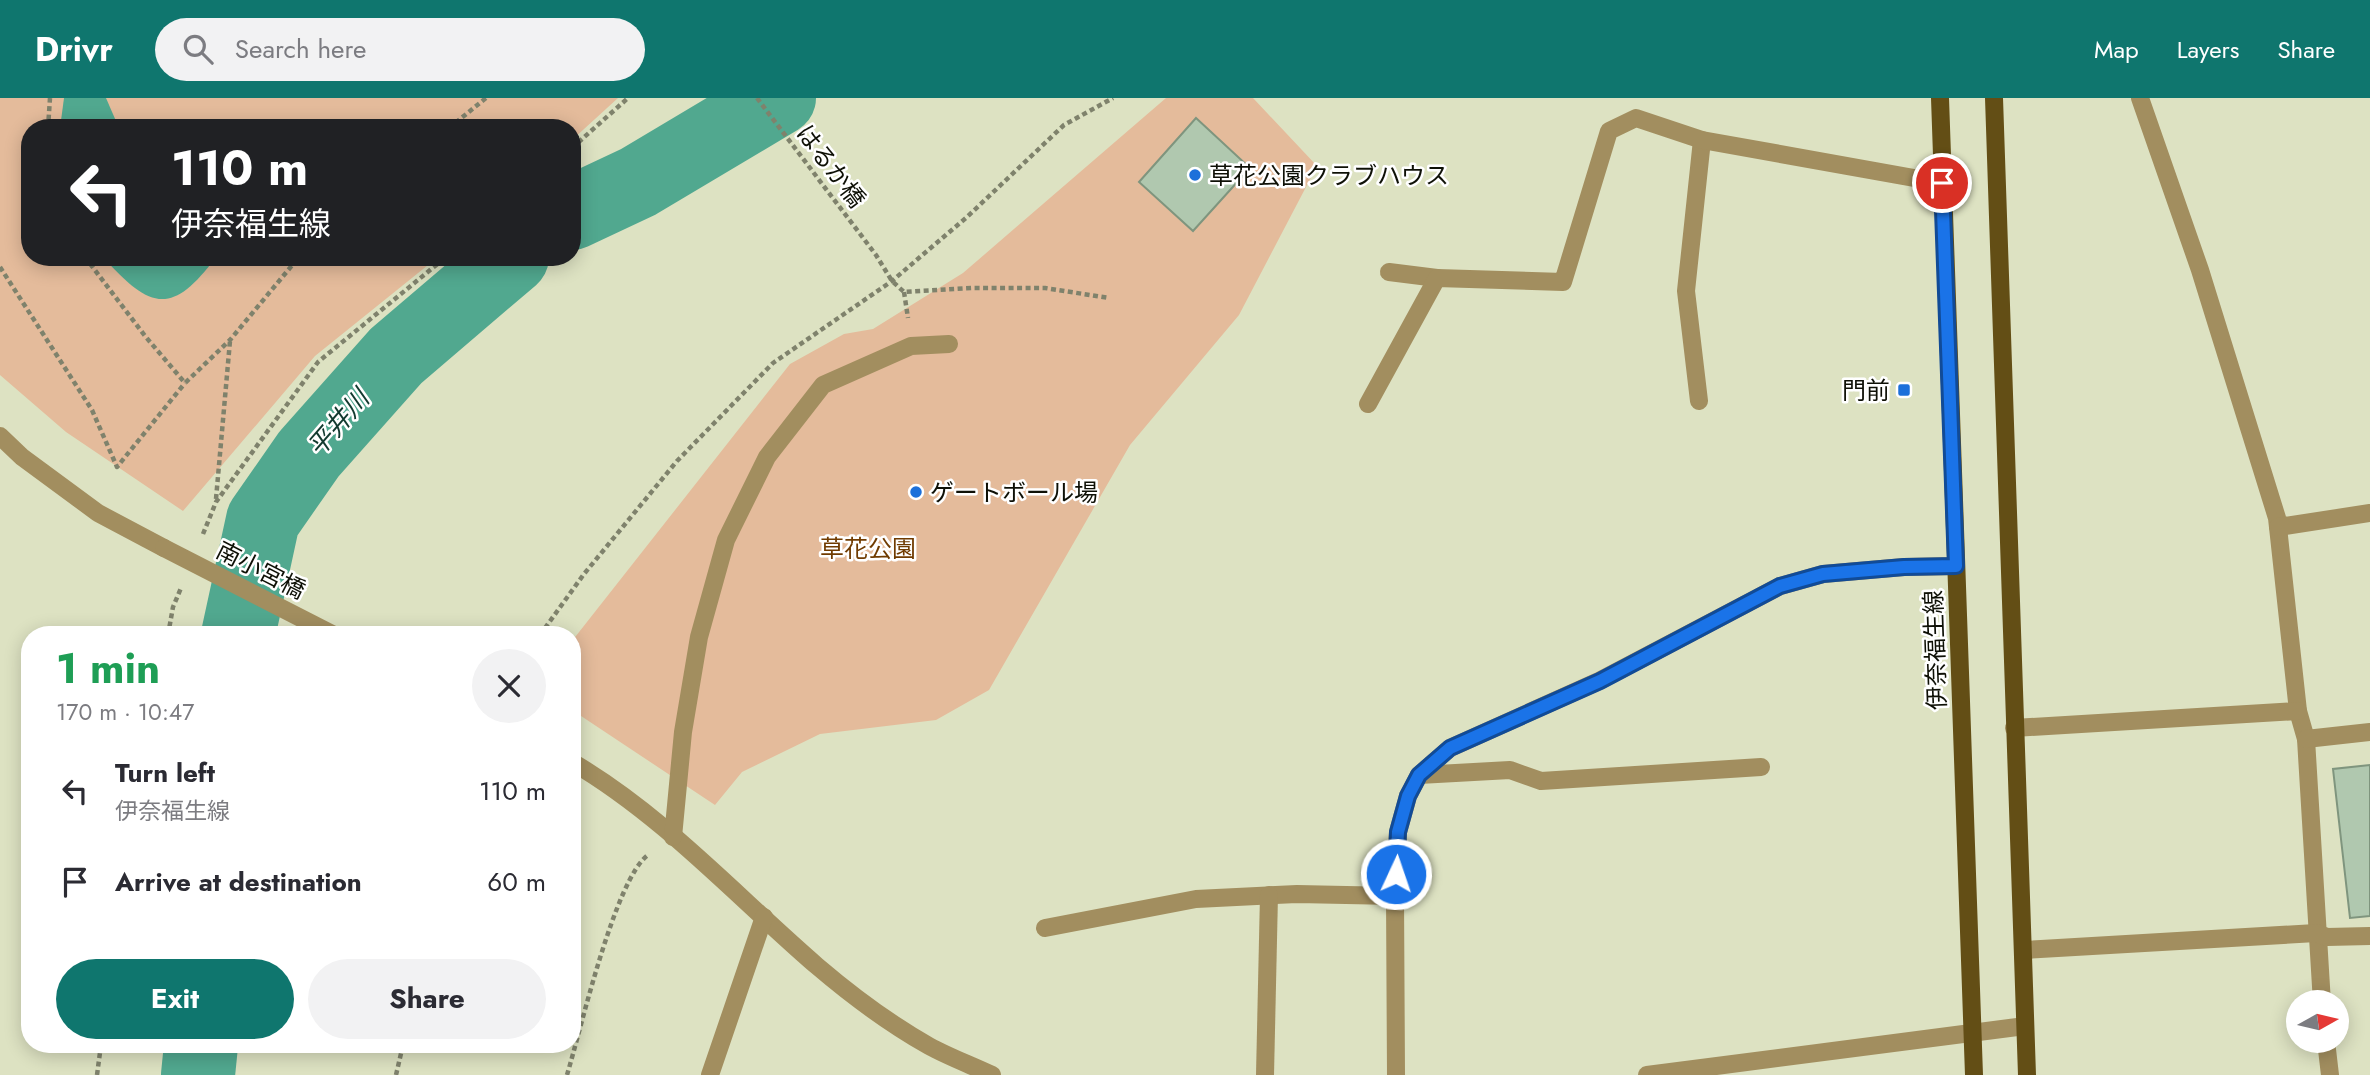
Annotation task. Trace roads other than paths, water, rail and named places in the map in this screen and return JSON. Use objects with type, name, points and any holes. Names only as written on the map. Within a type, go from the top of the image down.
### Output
[{"type":"main road","name":"伊奈福生線","points":[[1940,98],[1974,1075]]},
{"type":"main road","points":[[1994,98],[2027,1075]]},
{"type":"street","points":[[2140,98],[2200,270],[2278,527],[2298,712],[2306,739],[2321,990]]},
{"type":"street","points":[[1389,272],[1437,278],[1563,282],[1609,131],[1636,118],[1702,140],[1942,183]]},
{"type":"street","points":[[1699,401],[1686,291],[1702,140]]},
{"type":"street","points":[[1368,404],[1437,278]]},
{"type":"street","points":[[673,837],[683,732],[699,637],[726,540],[767,457],[822,385],[911,346],[949,344]]},
{"type":"street","name":"南小宮橋","points":[[0,436],[22,457],[98,513],[316,626]]},
{"type":"street","points":[[2278,527],[2370,513]]},
{"type":"street","points":[[1396,1075],[1395,896],[1398,832],[1408,796],[1419,775],[1450,748],[1600,681],[1780,586],[1823,574],[1904,567],[1956,566]]},
{"type":"street","points":[[2014,729],[2298,712]]},
{"type":"street","points":[[2306,739],[2370,732]]},
{"type":"street","points":[[1419,775],[1510,770],[1541,782],[1761,767]]},
{"type":"street","points":[[581,768],[673,837],[817,966],[861,1000],[929,1046],[992,1075]]},
{"type":"street","points":[[1045,928],[1196,899],[1269,895],[1395,896]]},
{"type":"street","points":[[1265,1075],[1269,895]]},
{"type":"street","points":[[710,1075],[764,916]]},
{"type":"street","points":[[2024,950],[2316,933],[2328,937],[2370,936]]},
{"type":"street","points":[[1647,1075],[2025,1026]]},
{"type":"street","points":[[2328,1054],[2330,1075]]},
{"type":"water","points":[[64,98],[106,98],[115,119],[61,119]]},
{"type":"water","points":[[111,266],[209,266],[186,290],[173,297],[160,299],[147,295]]},
{"type":"waterway","name":"平井川","points":[[581,209],[638,182],[779,98]]},
{"type":"waterway","name":"平井川","points":[[240,626],[263,520],[309,454],[396,356],[501,266]]},
{"type":"waterway","name":"平井川","points":[[198,1075],[200,1053]]},
{"type":"place","name":"草花公園クラブハウス","points":[[1195,175]]},
{"type":"place","name":"門前","points":[[1904,390]]},
{"type":"place","name":"ゲートボール場","points":[[916,492]]},
{"type":"park label","name":"草花公園","points":[[868,548]]}]
